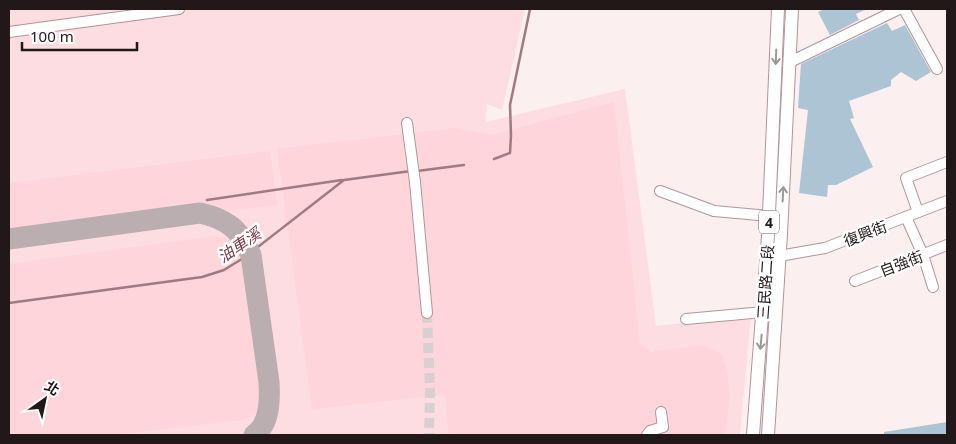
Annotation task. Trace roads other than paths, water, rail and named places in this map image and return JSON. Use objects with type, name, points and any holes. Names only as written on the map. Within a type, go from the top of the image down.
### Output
[{"type":"main road","name":"三民路二段","points":[[753,435],[764,312],[778,9]]},
{"type":"main road","name":"三民路二段","points":[[768,435],[792,9]]},
{"type":"lane","points":[[9,32],[179,9]]},
{"type":"lane","points":[[790,62],[899,9]]},
{"type":"lane","points":[[904,9],[937,69]]},
{"type":"lane","points":[[406,123],[415,182],[427,313]]},
{"type":"lane","points":[[918,212],[906,178],[947,162]]},
{"type":"lane","points":[[660,191],[714,211],[769,216]]},
{"type":"lane","name":"復興街","points":[[779,256],[825,248],[947,201]]},
{"type":"lane","points":[[906,217],[923,255],[933,287]]},
{"type":"lane","name":"自強街","points":[[855,281],[947,245]]},
{"type":"lane","points":[[686,319],[764,312]]},
{"type":"lane","points":[[647,435],[650,431],[663,427],[661,412]]},
{"type":"waterway","name":"油車溪","points":[[494,159],[510,153],[510,105],[530,9]]},
{"type":"waterway","name":"油車溪","points":[[417,171],[464,165]]},
{"type":"waterway","name":"油車溪","points":[[9,303],[202,277],[224,270],[245,257],[344,180],[411,171]]},
{"type":"waterway","points":[[207,200],[342,180]]},
{"type":"tunnel","points":[[427,313],[430,391],[429,435]]}]
